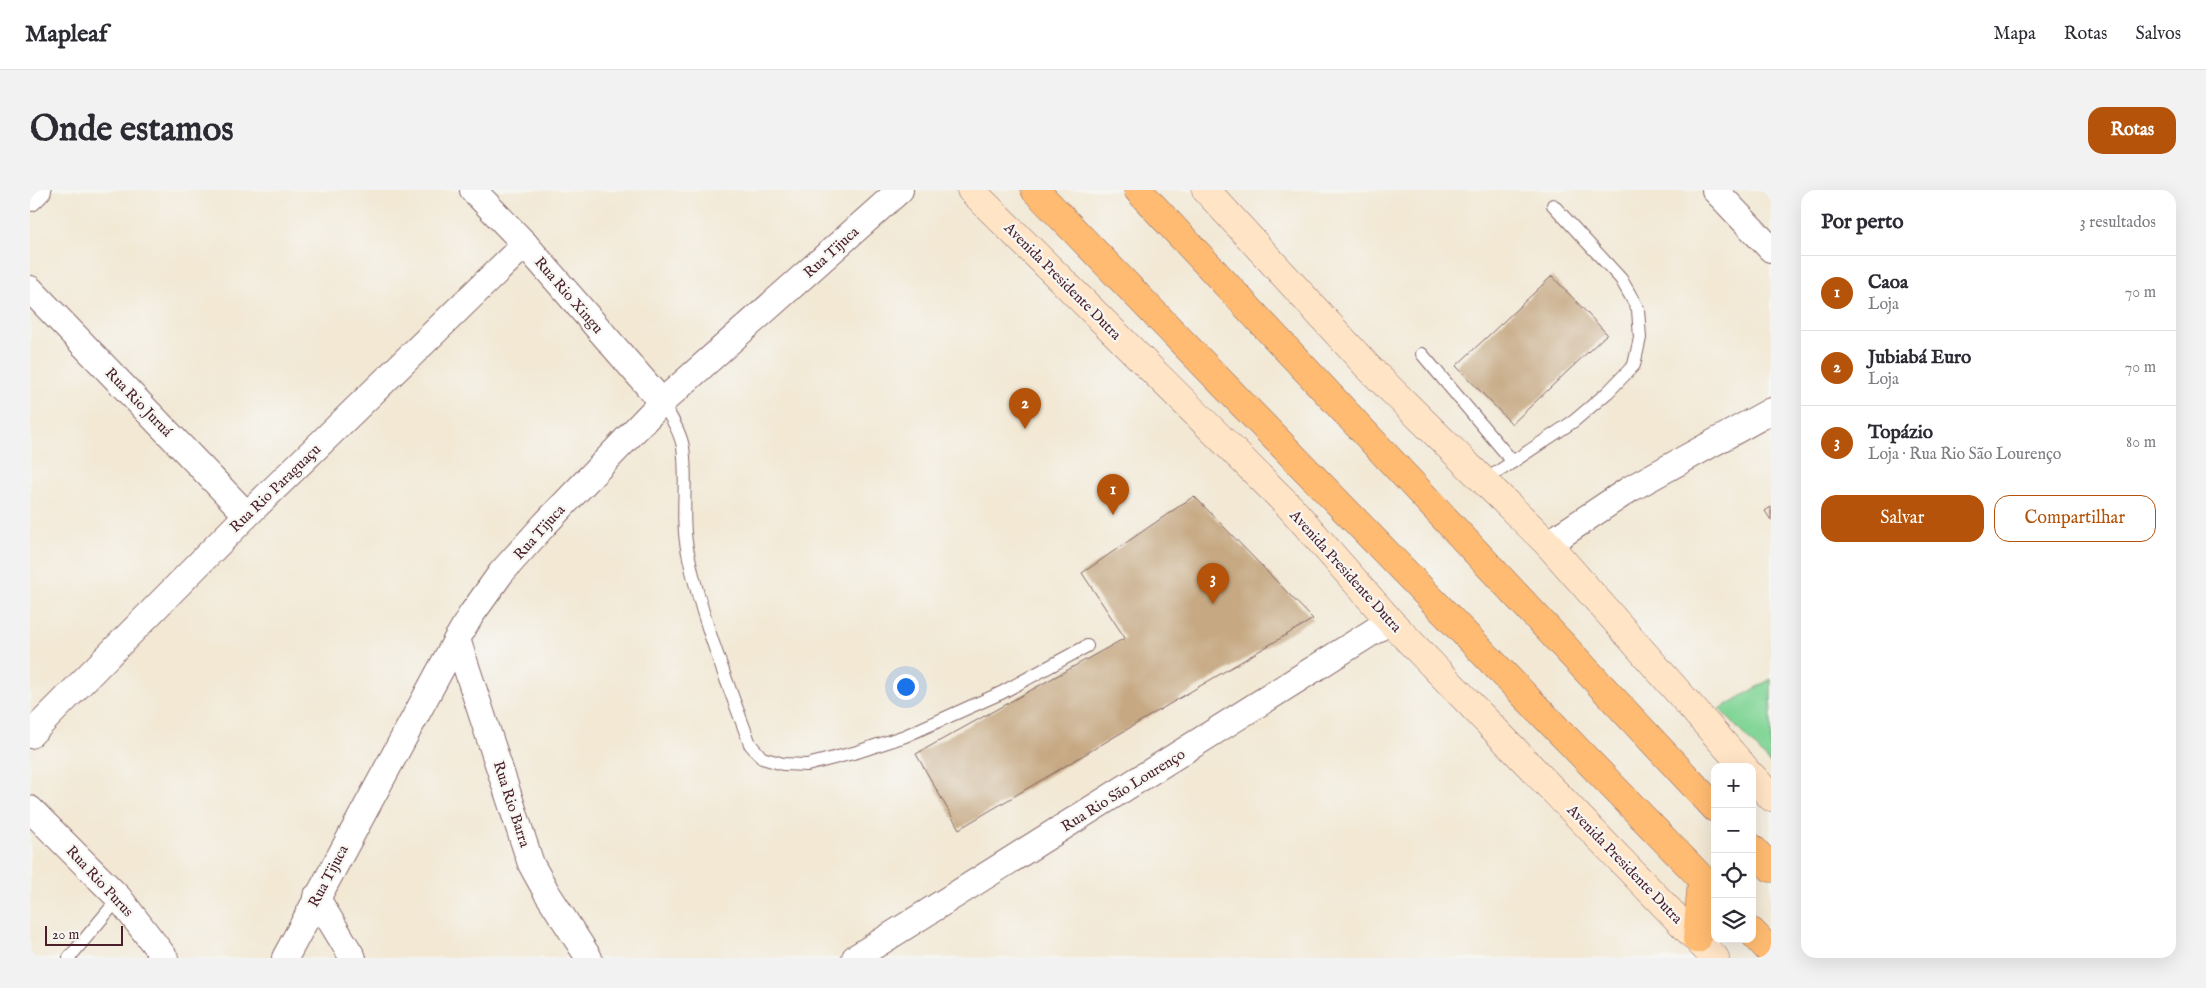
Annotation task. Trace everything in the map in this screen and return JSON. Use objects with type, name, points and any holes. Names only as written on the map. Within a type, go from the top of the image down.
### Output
[{"type":"highway","points":[[1035,190],[1709,885],[1706,948]]},
{"type":"highway","points":[[1138,190],[1711,804]]},
{"type":"highway","points":[[1756,852],[1771,868]]},
{"type":"highway","points":[[1756,936],[1771,952]]},
{"type":"street","points":[[30,198],[38,190]]},
{"type":"street","name":"Rua Rio Xingu","points":[[473,190],[525,244],[662,402]]},
{"type":"street","name":"Rua Tijuca","points":[[285,958],[316,897],[457,639],[471,615],[501,573],[545,524],[662,402],[900,190]]},
{"type":"street","name":"Avenida Presidente Dutra","points":[[971,190],[1290,508],[1390,621],[1706,948]]},
{"type":"street","points":[[1206,190],[1368,367],[1548,544],[1740,763]]},
{"type":"street","points":[[1715,190],[1771,249]]},
{"type":"street","name":"Rua Rio Paraguaçu","points":[[30,735],[248,514],[525,244]]},
{"type":"street","name":"Rua Rio Juruá","points":[[30,289],[248,514]]},
{"type":"street","points":[[1548,544],[1630,489],[1771,411]]},
{"type":"street","name":"Rua Rio São Lourenço","points":[[855,958],[1390,621]]},
{"type":"street","name":"Rua Rio Barra","points":[[457,639],[531,864],[547,894],[589,958]]},
{"type":"street","points":[[1756,780],[1771,797]]},
{"type":"street","name":"Rua Rio Purus","points":[[30,809],[119,898],[165,958]]},
{"type":"street","points":[[316,897],[353,958]]},
{"type":"lane","points":[[1484,481],[1574,421],[1608,392],[1634,365],[1640,338],[1638,308],[1621,279],[1553,206]]},
{"type":"lane","points":[[1422,354],[1513,462]]},
{"type":"lane","points":[[662,402],[675,424],[682,445],[685,471],[684,510],[687,549],[696,592],[750,744],[762,758],[783,764],[807,765],[905,736],[1001,693],[1087,646]]},
{"type":"lane","points":[[69,958],[119,898]]},
{"type":"green space","points":[[1771,679],[1771,764],[1720,709]]},
{"type":"building","points":[[1552,276],[1607,334],[1512,424],[1456,366]]},
{"type":"building","points":[[1194,496],[1313,619],[959,829],[916,754],[1125,638],[1082,573]]},
{"type":"building","points":[[1771,507],[1771,520],[1765,511]]},
{"type":"place","name":"Jubiabá Euro","points":[[1025,429]]},
{"type":"place","name":"Caoa","points":[[1113,515]]},
{"type":"place","name":"Topázio","points":[[1213,604]]}]
